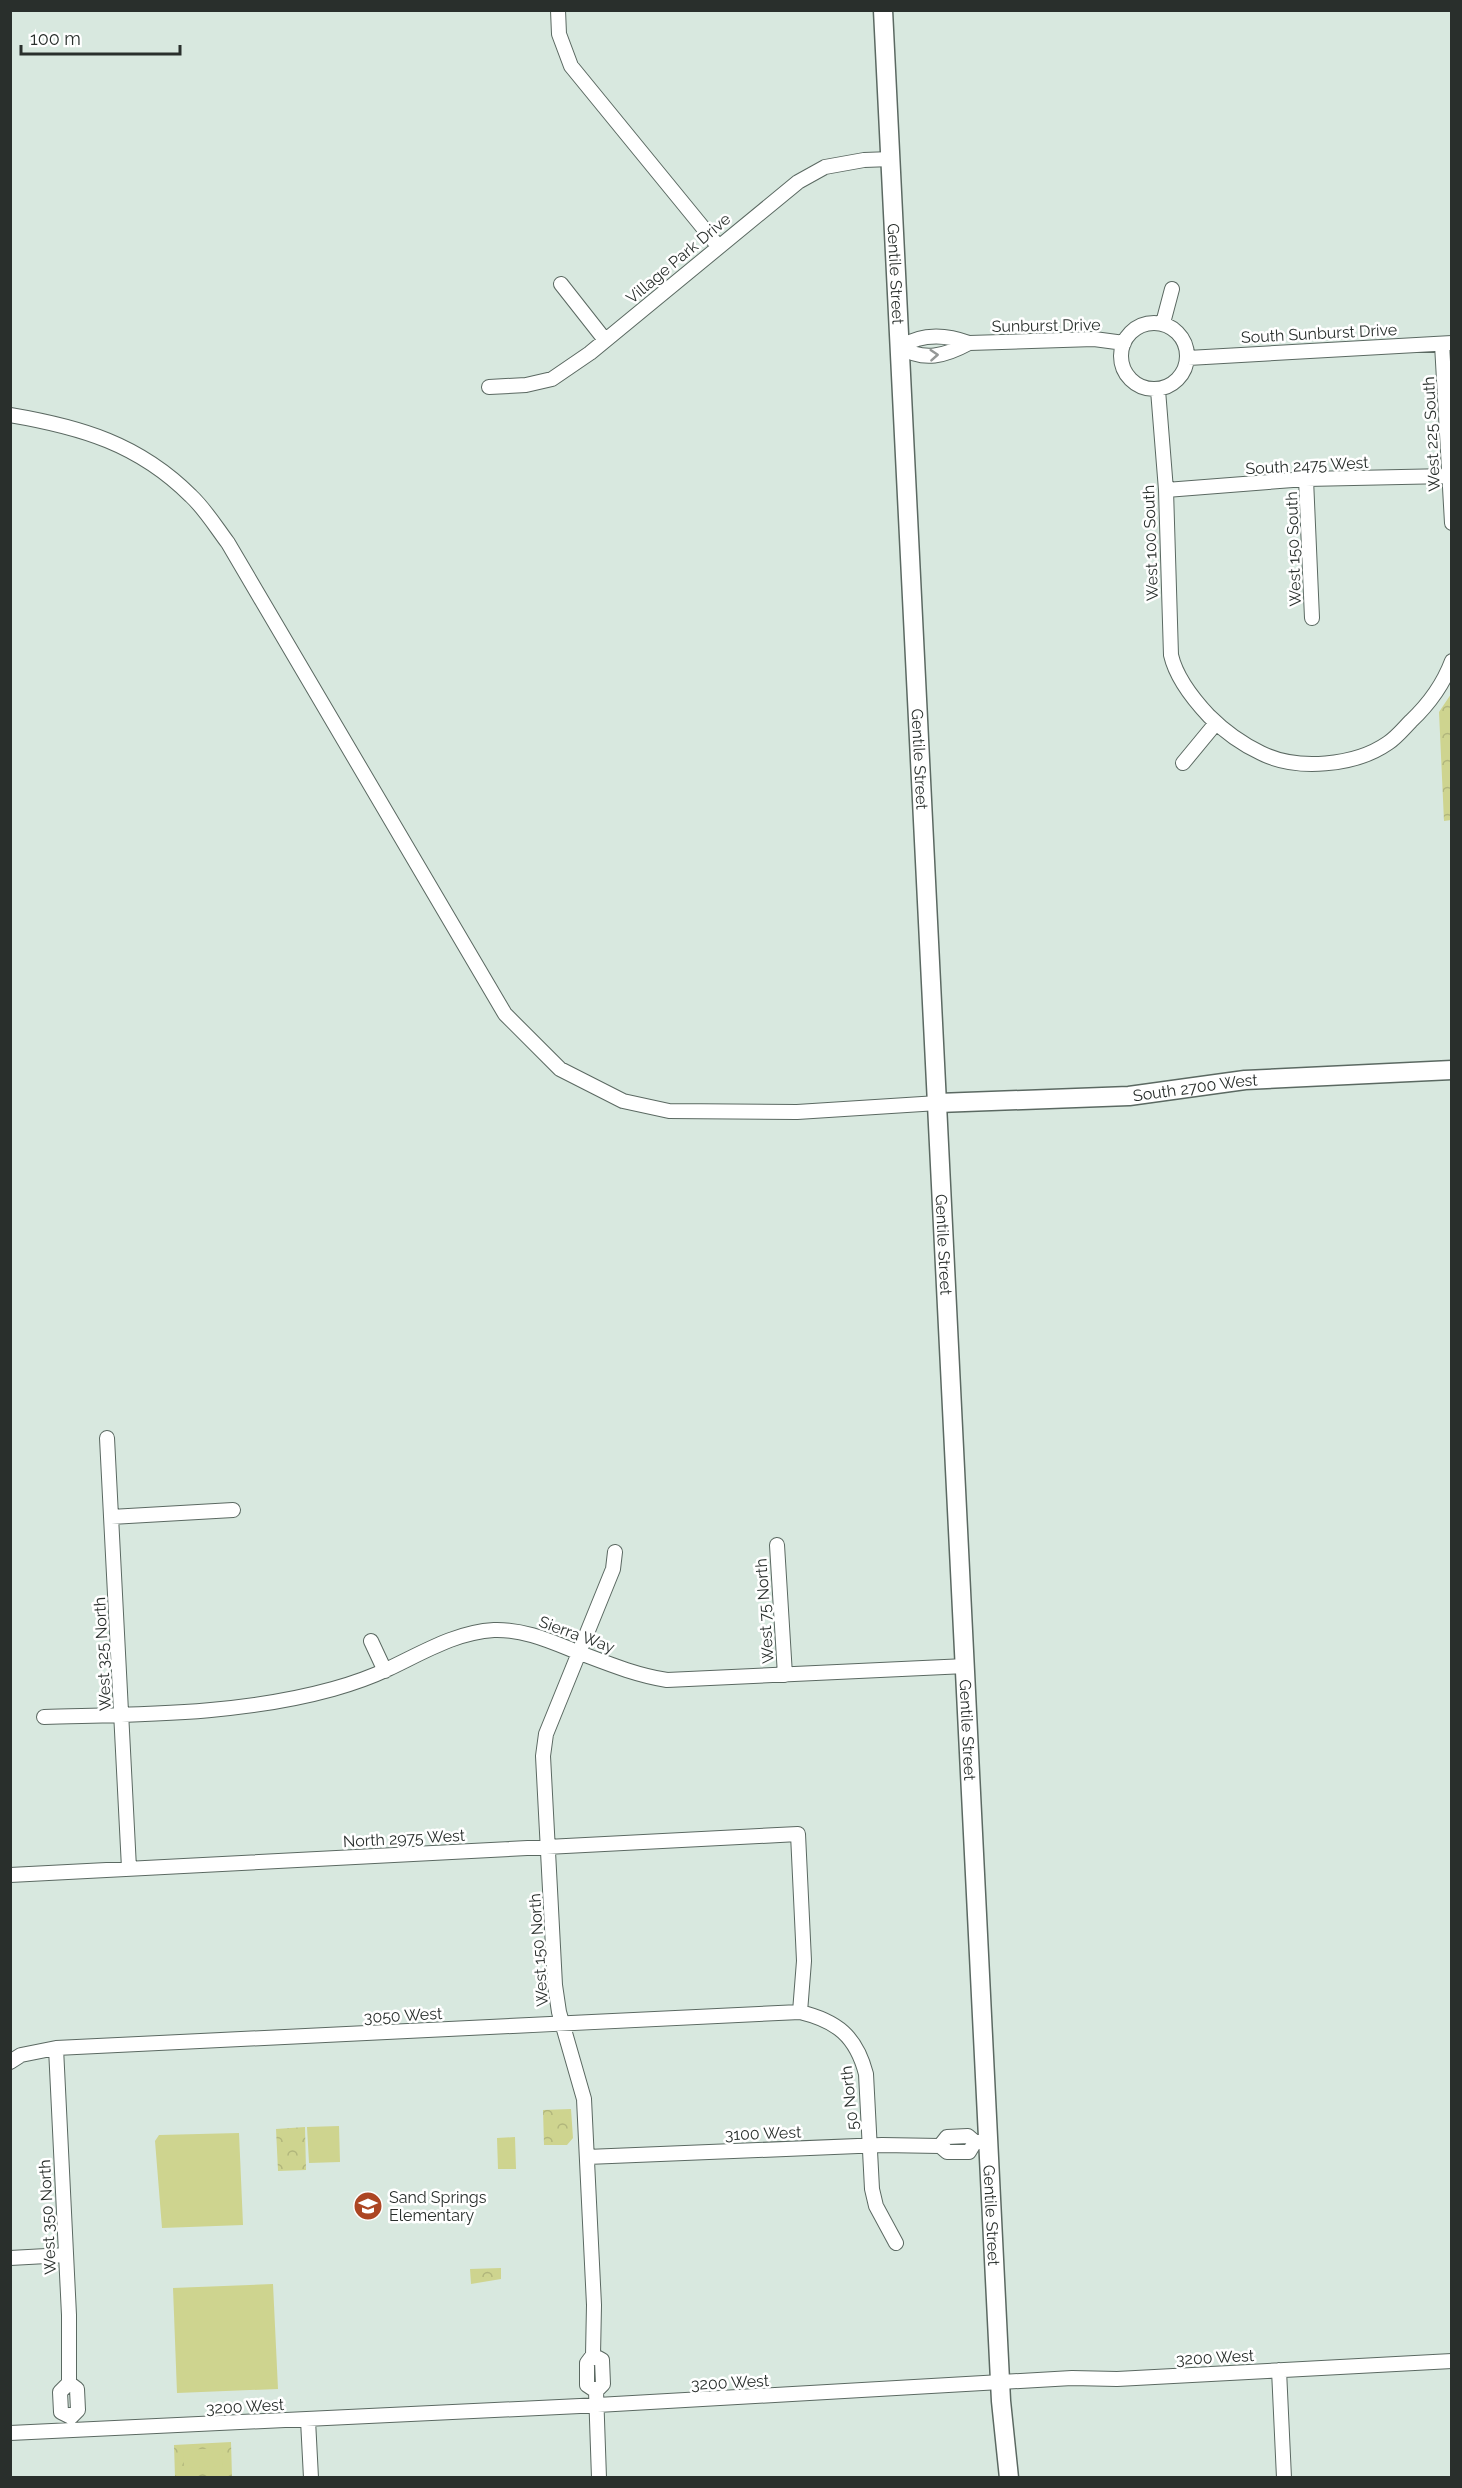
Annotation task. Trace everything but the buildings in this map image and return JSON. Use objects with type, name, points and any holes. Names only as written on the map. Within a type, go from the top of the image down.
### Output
[{"type":"main road","name":"Gentile Street","points":[[883,10],[966,1666],[982,2142],[1009,2478]]},
{"type":"main road","name":"South 2700 West","points":[[938,1103],[1129,1096],[1245,1080],[1452,1070]]},
{"type":"street","points":[[558,10],[559,34],[571,66],[718,246]]},
{"type":"street","name":"Village Park Drive","points":[[489,387],[526,385],[552,379],[605,340],[798,182],[825,167],[864,160],[891,159]]},
{"type":"street","points":[[561,284],[605,340]]},
{"type":"street","points":[[1163,323],[1172,289]]},
{"type":"street","points":[[1153,322],[1163,323],[1182,336],[1188,358],[1182,376],[1175,382],[1158,390],[1146,388],[1136,384],[1128,376],[1122,366],[1121,354],[1124,343],[1136,328],[1153,322]]},
{"type":"street","name":"Sunburst Drive","points":[[900,347],[913,339],[951,336],[969,343],[1094,339],[1124,343]]},
{"type":"street","name":"South Sunburst Drive","points":[[1188,358],[1447,343]]},
{"type":"street","name":"West 225 South","points":[[1447,343],[1452,523]]},
{"type":"street","name":"West 100 South","points":[[1158,390],[1166,490],[1171,655],[1173,664],[1198,705],[1216,723],[1236,739],[1274,758],[1330,763],[1362,757],[1389,742],[1415,717],[1438,690],[1451,661]]},
{"type":"street","points":[[10,415],[88,431],[124,447],[164,472],[193,497],[228,543],[505,1014],[560,1069],[623,1101],[669,1111],[797,1112],[938,1103]]},
{"type":"street","name":"South 2475 West","points":[[1166,490],[1306,479],[1449,476]]},
{"type":"street","name":"West 150 South","points":[[1306,479],[1312,618]]},
{"type":"street","points":[[1183,763],[1216,723]]},
{"type":"street","name":"West 325 North","points":[[107,1438],[129,1868]]},
{"type":"street","points":[[111,1517],[233,1510]]},
{"type":"street","name":"West 75 North","points":[[777,1545],[785,1675]]},
{"type":"street","name":"West 150 North","points":[[600,2478],[596,2398],[603,2384],[602,2360],[593,2355],[594,2305],[584,2099],[559,2012],[555,1985],[543,1746],[614,1569],[615,1552]]},
{"type":"street","name":"Sierra Way","points":[[44,1717],[201,1712],[252,1706],[335,1688],[385,1671],[453,1639],[492,1630],[513,1630],[541,1636],[628,1671],[667,1680],[966,1666]]},
{"type":"street","points":[[371,1641],[385,1671]]},
{"type":"street","name":"North 2975 West","points":[[10,1875],[798,1834],[804,1961],[800,2012]]},
{"type":"street","name":"3050 West","points":[[10,2062],[21,2055],[56,2048],[800,2012]]},
{"type":"street","name":"50 North","points":[[800,2012],[822,2017],[834,2024],[847,2035],[862,2057],[866,2074],[872,2189],[876,2206],[896,2243]]},
{"type":"street","name":"West 350 North","points":[[56,2048],[69,2315],[69,2383],[77,2389],[78,2399],[78,2410],[71,2423]]},
{"type":"street","name":"3100 West","points":[[587,2157],[870,2145],[940,2146],[947,2152],[969,2152],[982,2142]]},
{"type":"street","points":[[10,2258],[65,2255]]},
{"type":"street","name":"3200 West","points":[[10,2433],[71,2423],[308,2420],[596,2398],[1001,2383],[1072,2378],[1117,2379],[1452,2361]]},
{"type":"street","points":[[1280,2370],[1284,2478]]},
{"type":"street","points":[[308,2420],[311,2478]]},
{"type":"green space","points":[[1451,694],[1451,820],[1444,821],[1439,712]]},
{"type":"green space","points":[[571,2109],[573,2138],[567,2145],[544,2145],[543,2110]]},
{"type":"green space","points":[[339,2126],[340,2162],[309,2163],[307,2127]]},
{"type":"green space","points":[[305,2127],[306,2170],[278,2171],[276,2129]]},
{"type":"green space","points":[[239,2133],[243,2225],[162,2228],[155,2141],[159,2135]]},
{"type":"green space","points":[[515,2137],[516,2169],[498,2169],[497,2138]]},
{"type":"green space","points":[[501,2268],[501,2279],[471,2284],[470,2269]]},
{"type":"green space","points":[[273,2284],[278,2389],[177,2393],[173,2288]]},
{"type":"green space","points":[[231,2442],[232,2477],[175,2477],[174,2445]]},
{"type":"green space","points":[[222,2448],[223,2466],[184,2468],[183,2450]]},
{"type":"place","name":"Sand Springs Elementary","points":[[368,2206]]}]
